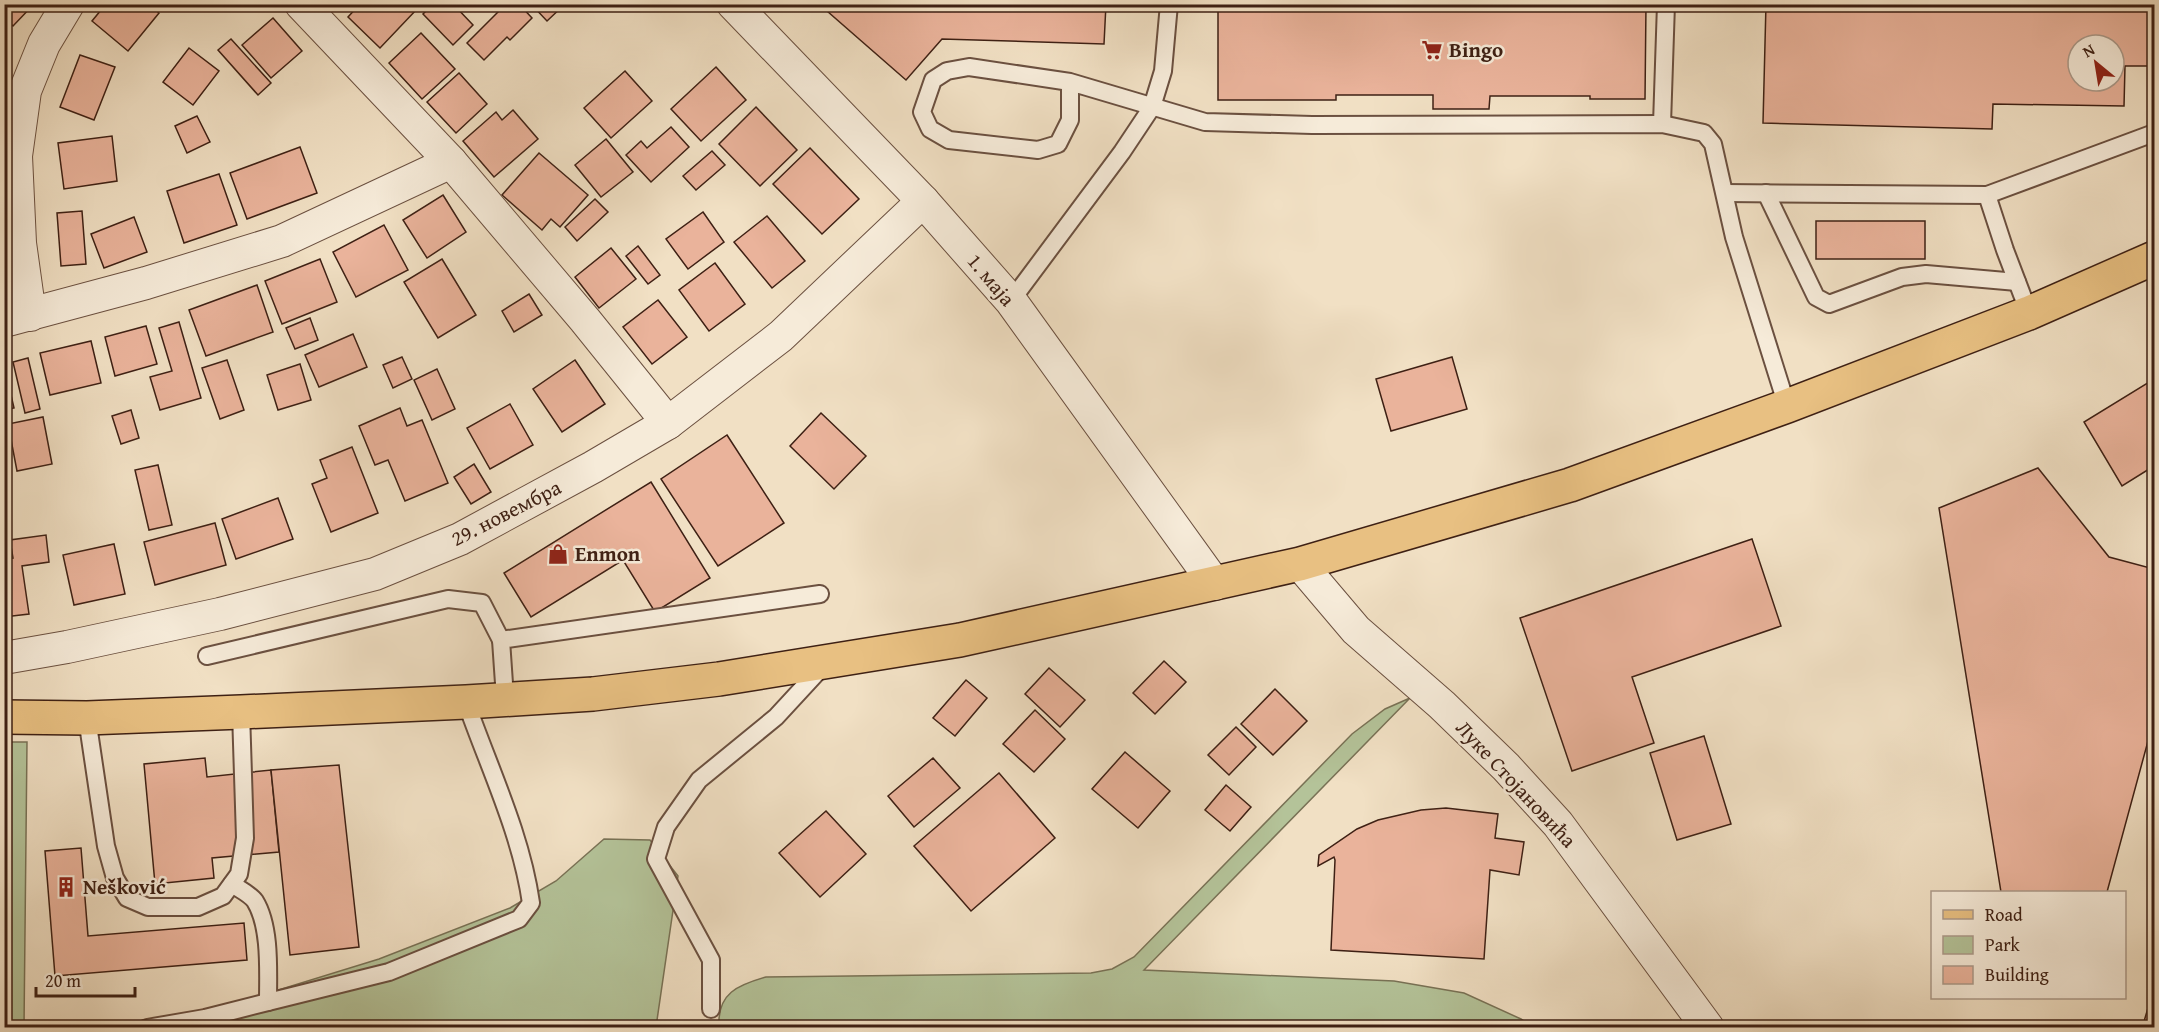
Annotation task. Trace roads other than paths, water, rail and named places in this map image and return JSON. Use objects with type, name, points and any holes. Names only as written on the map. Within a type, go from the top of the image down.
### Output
[{"type":"main road","points":[[4,717],[87,718],[241,712],[466,702],[616,691],[719,679],[960,640],[1300,564],[1570,485],[1787,406],[2029,313],[2154,258]]},
{"type":"street","points":[[68,4],[45,44],[25,91],[16,156],[20,243],[17,318],[146,283],[282,241],[451,162]]},
{"type":"street","points":[[301,4],[451,162],[585,320],[668,423]]},
{"type":"street","name":"1. маја","points":[[733,4],[923,201],[1011,302],[1215,584]]},
{"type":"street","name":"29. новембра","points":[[4,658],[220,614],[375,574],[460,539],[593,467],[668,423],[781,336],[923,201]]},
{"type":"street","name":"Луке Стојановића","points":[[1300,564],[1356,630],[1442,705],[1506,767],[1558,824],[1708,1028]]},
{"type":"lane","points":[[1011,302],[1122,152],[1152,107],[1163,71],[1169,4]]},
{"type":"lane","points":[[1662,124],[1666,4]]},
{"type":"lane","points":[[1070,82],[1070,120],[1058,144],[1038,150],[948,140],[930,129],[922,112],[933,80],[947,71],[969,67],[1070,82],[1205,122],[1662,124],[1704,133],[1713,144],[1734,237],[1787,406]]},
{"type":"lane","points":[[1725,193],[1988,195],[2154,133]]},
{"type":"lane","points":[[1766,194],[1816,297],[1829,304],[1902,277],[1926,274],[2017,282]]},
{"type":"lane","points":[[1988,195],[2029,313]]},
{"type":"lane","points":[[501,640],[820,594]]},
{"type":"lane","points":[[207,656],[448,599],[482,603],[501,640],[505,698]]},
{"type":"lane","points":[[711,1009],[711,960],[656,859],[666,827],[699,780],[776,717],[827,662]]},
{"type":"lane","points":[[147,1028],[205,1018],[389,972],[519,919],[531,903],[526,869],[466,702]]},
{"type":"lane","points":[[87,718],[106,846],[115,878],[128,897],[148,907],[198,907],[223,896],[240,874],[245,838],[241,712]]},
{"type":"lane","points":[[232,884],[254,900],[262,923],[267,950],[268,1002]]},
{"type":"place","name":"Bingo","points":[[1432,50]]},
{"type":"place","name":"Enmon","points":[[558,554]]},
{"type":"place","name":"Nešković","points":[[66,887]]}]
